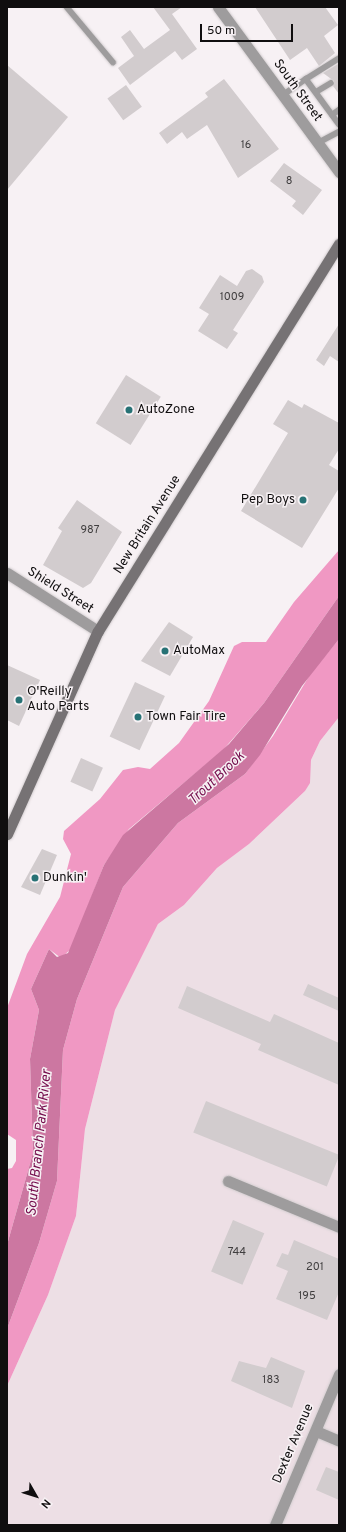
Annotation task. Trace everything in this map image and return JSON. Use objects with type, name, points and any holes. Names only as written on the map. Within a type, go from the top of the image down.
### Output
[{"type":"main road","name":"New Britain Avenue","points":[[7,834],[98,631],[339,244]]},
{"type":"street","name":"South Street","points":[[218,7],[339,172]]},
{"type":"street","name":"Shield Street","points":[[7,573],[98,631]]},
{"type":"street","points":[[228,1180],[339,1227]]},
{"type":"street","name":"Dexter Avenue","points":[[275,1525],[339,1374]]},
{"type":"street","points":[[316,1431],[339,1441]]},
{"type":"lane","points":[[67,7],[113,62]]},
{"type":"lane","points":[[283,95],[339,58]]},
{"type":"lane","points":[[306,79],[339,124]]},
{"type":"lane","points":[[316,92],[331,83]]},
{"type":"lane","points":[[332,115],[339,110]]},
{"type":"lane","points":[[318,143],[339,132]]},
{"type":"shaded area","points":[[339,550],[339,596],[264,703],[223,750],[129,829],[104,865],[71,949],[61,958],[49,949],[31,989],[39,1010],[30,1059],[33,1153],[7,1245],[7,1169],[12,1168],[16,1161],[16,1140],[7,1134],[7,1008],[27,954],[60,897],[71,854],[63,839],[64,831],[100,799],[123,770],[138,767],[150,769],[179,743],[209,701],[234,646],[242,642],[266,642],[294,602]]},
{"type":"shaded area","points":[[339,639],[339,717],[320,741],[311,760],[310,783],[305,791],[249,844],[217,868],[184,905],[158,924],[115,1010],[85,1129],[76,1216],[48,1295],[7,1386],[7,1329],[39,1243],[57,1181],[63,1050],[77,999],[123,887],[178,823],[245,774],[273,736],[311,673]]},
{"type":"shaded area","points":[[339,717],[339,1525],[7,1525],[7,1386],[48,1295],[76,1216],[85,1129],[115,1010],[158,924],[184,905],[217,868],[249,844],[305,791],[311,760],[320,741]]},
{"type":"water","points":[[339,596],[339,639],[302,686],[260,755],[245,774],[178,823],[123,887],[77,999],[63,1050],[57,1181],[39,1243],[7,1329],[7,1245],[33,1153],[30,1059],[39,1010],[31,989],[49,949],[57,957],[68,953],[104,865],[123,835],[229,744],[264,703]]},
{"type":"building","points":[[153,7],[182,7],[172,14],[197,49],[182,60],[175,51],[130,85],[118,68],[134,56],[121,37],[130,30],[144,49],[170,30]]},
{"type":"building","points":[[255,7],[325,7],[338,25],[324,36],[335,53],[319,66],[307,48],[290,60]]},
{"type":"building","points":[[338,64],[339,94],[333,86],[334,81],[323,73]]},
{"type":"building","points":[[7,65],[68,117],[7,190]]},
{"type":"building","points":[[224,79],[279,149],[238,178],[207,125],[187,139],[182,132],[167,144],[159,133],[208,97],[205,93]]},
{"type":"building","points":[[126,85],[142,107],[123,120],[107,99]]},
{"type":"building","points":[[284,163],[322,190],[303,215],[292,206],[296,201],[270,181]]},
{"type":"building","points":[[252,269],[262,276],[264,282],[233,330],[238,333],[227,349],[198,331],[209,314],[199,308],[220,275],[237,286],[246,271]]},
{"type":"building","points":[[339,324],[339,362],[330,356],[324,366],[316,360]]},
{"type":"building","name":"AutoZone","points":[[126,375],[161,397],[131,445],[96,423]]},
{"type":"building","points":[[288,400],[302,408],[304,404],[339,423],[339,449],[329,465],[339,471],[339,488],[302,548],[241,511],[288,433],[273,424]]},
{"type":"building","points":[[77,500],[122,532],[91,583],[83,588],[43,565],[62,531],[58,528]]},
{"type":"building","name":"AutoMax","points":[[169,622],[193,637],[170,676],[141,661]]},
{"type":"building","name":"O'Reilly Auto Parts","points":[[7,665],[40,680],[19,726],[7,720]]},
{"type":"building","name":"Town Fair Tire","points":[[135,682],[165,696],[140,750],[110,736]]},
{"type":"building","points":[[81,758],[103,768],[92,792],[70,782]]},
{"type":"building","points":[[42,849],[57,855],[40,895],[21,887]]},
{"type":"building","points":[[308,984],[339,998],[339,1011],[303,995]]},
{"type":"building","points":[[187,986],[270,1022],[274,1014],[339,1043],[339,1085],[258,1050],[261,1044],[178,1008]]},
{"type":"building","points":[[206,1101],[339,1155],[327,1186],[193,1133]]},
{"type":"building","points":[[233,1220],[264,1233],[242,1285],[211,1272]]},
{"type":"building","points":[[294,1240],[339,1259],[339,1292],[327,1320],[276,1299],[288,1271],[276,1266],[282,1253],[288,1255]]},
{"type":"building","points":[[271,1357],[305,1371],[292,1408],[231,1381],[239,1361],[266,1368]]},
{"type":"building","points":[[326,1467],[339,1472],[339,1500],[316,1490]]},
{"type":"place","name":"AutoZone","points":[[129,410]]},
{"type":"place","name":"Pep Boys","points":[[303,500]]},
{"type":"place","name":"AutoMax","points":[[165,651]]},
{"type":"place","name":"O'Reilly Auto Parts","points":[[19,700]]},
{"type":"place","name":"Town Fair Tire","points":[[138,717]]},
{"type":"place","name":"Dunkin'","points":[[35,878]]},
{"type":"water label","name":"Trout Brook","points":[[217,779]]},
{"type":"water label","name":"South Branch Park River","points":[[40,1143]]}]
